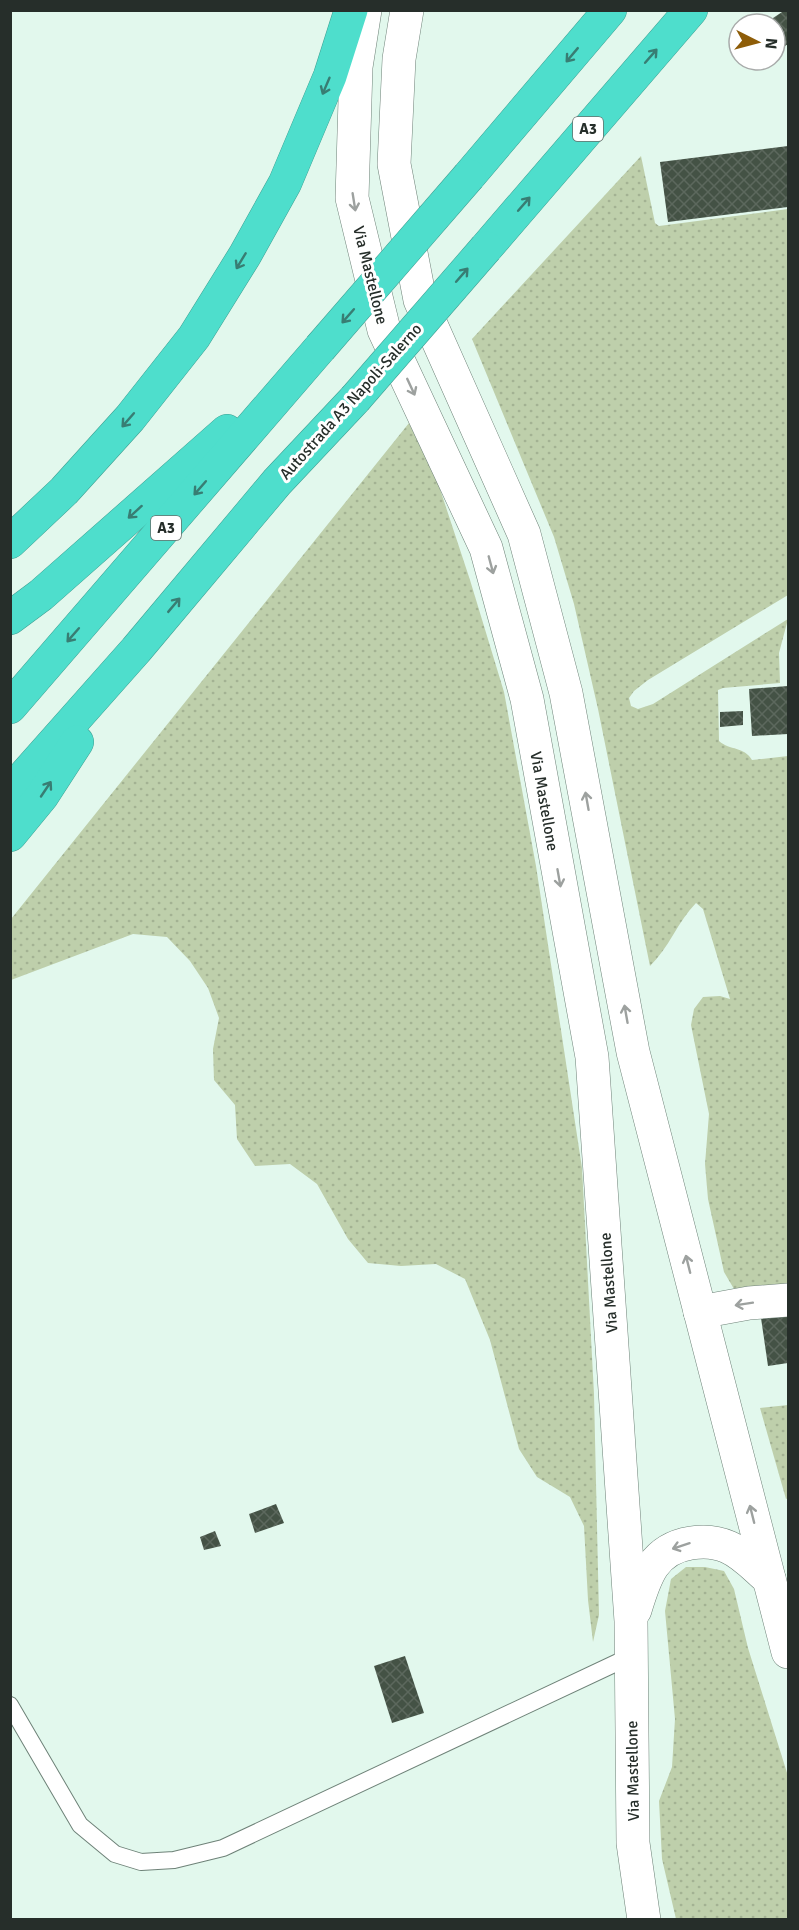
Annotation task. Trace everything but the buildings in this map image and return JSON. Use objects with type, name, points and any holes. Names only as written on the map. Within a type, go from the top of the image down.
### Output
[{"type":"highway","points":[[10,542],[64,491],[130,418],[194,337],[285,183],[330,76],[351,10]]},
{"type":"highway","name":"A3","points":[[10,707],[610,10]]},
{"type":"highway","name":"Autostrada A3 Napoli-Salerno","points":[[10,792],[136,650],[277,482],[355,399],[691,10]]},
{"type":"highway","name":"A3","points":[[10,618],[41,595],[320,348]]},
{"type":"highway","points":[[10,836],[42,796],[136,650]]},
{"type":"street","name":"Via Mastellone","points":[[365,10],[356,67],[352,198],[384,330],[486,548],[527,699],[592,1057],[631,1621],[633,1843],[644,1920]]},
{"type":"street","points":[[407,10],[399,59],[394,164],[420,300],[524,534],[566,693],[633,1052],[789,1652]]},
{"type":"street","points":[[592,1057],[601,1046],[610,1042],[622,1045],[633,1052]]},
{"type":"street","points":[[700,1312],[749,1303],[789,1300]]},
{"type":"street","name":"Via Mastellone","points":[[631,1621],[644,1580],[661,1555],[681,1545],[703,1541],[727,1546],[747,1559],[769,1579]]},
{"type":"lane","points":[[10,1705],[80,1825],[115,1854],[141,1862],[174,1860],[223,1848],[631,1656]]},
{"type":"green space","points":[[641,156],[655,223],[659,226],[788,209],[788,595],[648,680],[629,698],[631,706],[638,709],[653,704],[788,619],[779,653],[780,683],[718,690],[719,741],[741,750],[752,760],[788,756],[788,1286],[734,1289],[724,1272],[708,1199],[705,1164],[709,1114],[691,1025],[694,1009],[703,997],[720,996],[730,999],[703,909],[696,903],[650,966],[598,709],[574,604],[554,537],[472,339]]},
{"type":"green space","points":[[409,423],[437,480],[504,692],[536,866],[582,1168],[594,1394],[599,1615],[593,1642],[584,1526],[570,1497],[537,1477],[519,1449],[490,1340],[465,1279],[436,1264],[401,1266],[368,1263],[348,1239],[317,1184],[290,1164],[255,1166],[237,1139],[235,1105],[214,1080],[213,1049],[219,1018],[208,988],[190,961],[167,937],[133,934],[11,980],[11,919]]},
{"type":"green space","points":[[788,1405],[788,1498],[786,1499],[760,1408]]},
{"type":"green space","points":[[686,1567],[705,1567],[724,1571],[734,1589],[748,1648],[788,1776],[788,1919],[676,1919],[662,1859],[659,1801],[672,1767],[675,1719],[665,1611],[671,1579]]}]
